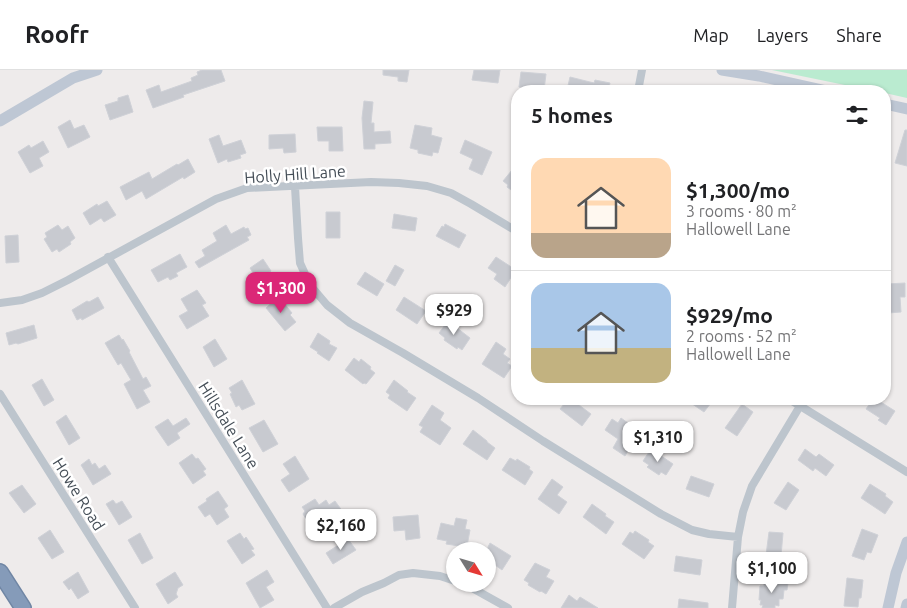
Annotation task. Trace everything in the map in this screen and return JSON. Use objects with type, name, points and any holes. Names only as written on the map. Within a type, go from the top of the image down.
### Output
[{"type":"highway","points":[[0,572],[23,608]]},
{"type":"main road","points":[[0,121],[73,78],[97,70]]},
{"type":"main road","points":[[722,70],[800,85]]},
{"type":"main road","points":[[891,105],[907,109]]},
{"type":"main road","points":[[888,608],[896,573],[907,542]]},
{"type":"main road","points":[[906,608],[907,604]]},
{"type":"street","points":[[639,85],[642,70]]},
{"type":"street","name":"Holly Hill Lane","points":[[0,303],[22,300],[68,280],[216,199],[247,188],[371,182],[427,186],[451,194],[511,228]]},
{"type":"street","points":[[295,186],[300,263],[310,285],[327,306],[350,323],[478,398],[543,441],[661,514],[692,530],[738,537]]},
{"type":"street","name":"Hillsdale Lane","points":[[108,257],[328,608]]},
{"type":"street","name":"Howe Road","points":[[0,394],[135,608]]},
{"type":"street","points":[[732,608],[738,537],[743,512],[752,486],[800,406],[907,472]]},
{"type":"street","points":[[334,608],[362,592],[399,575],[413,573],[446,578]]},
{"type":"street","points":[[479,592],[508,608]]},
{"type":"green space","points":[[772,70],[907,70],[907,98],[891,94],[891,85],[845,85]]},
{"type":"building","points":[[202,70],[221,70],[225,81],[183,95],[184,97],[153,108],[146,90],[159,85],[161,92],[192,81],[191,78],[198,75],[197,72]]},
{"type":"building","points":[[383,70],[409,70],[407,82],[398,81],[398,77],[383,75]]},
{"type":"building","points":[[474,70],[500,70],[498,83],[472,80]]},
{"type":"building","points":[[521,72],[546,74],[545,85],[519,85]]},
{"type":"building","points":[[570,77],[594,83],[595,80],[610,83],[610,85],[568,85]]},
{"type":"building","points":[[128,95],[133,112],[110,120],[105,105],[118,101],[118,98]]},
{"type":"building","points":[[364,101],[373,102],[371,123],[374,123],[374,132],[390,131],[391,143],[375,144],[375,149],[364,149],[362,118]]},
{"type":"building","points":[[70,120],[74,129],[84,125],[90,137],[68,148],[58,127]]},
{"type":"building","points":[[415,125],[432,128],[431,135],[442,138],[438,153],[433,152],[432,156],[418,153],[418,150],[410,148]]},
{"type":"building","points":[[317,127],[342,127],[343,151],[329,151],[329,141],[318,141]]},
{"type":"building","points":[[905,130],[907,130],[907,166],[895,163]]},
{"type":"building","points":[[295,134],[296,152],[284,153],[283,148],[269,149],[269,135]]},
{"type":"building","points":[[219,135],[223,146],[241,140],[246,153],[240,155],[241,158],[228,162],[227,159],[218,163],[209,139]]},
{"type":"building","points":[[465,140],[492,152],[482,175],[469,169],[473,159],[460,153]]},
{"type":"building","points":[[43,141],[49,152],[39,158],[43,166],[30,173],[18,152],[29,145],[31,148]]},
{"type":"building","points":[[188,159],[195,172],[146,199],[142,191],[126,200],[120,187],[149,172],[152,179]]},
{"type":"building","points":[[511,171],[511,190],[503,181]]},
{"type":"building","points":[[107,201],[116,215],[104,222],[101,218],[90,225],[83,213],[97,204],[98,206]]},
{"type":"building","points":[[326,212],[340,212],[340,238],[326,238]]},
{"type":"building","points":[[394,214],[417,218],[415,231],[392,228]]},
{"type":"building","points":[[445,224],[466,235],[459,248],[436,236]]},
{"type":"building","points":[[58,225],[62,230],[68,226],[75,238],[70,242],[71,244],[59,252],[57,249],[52,252],[44,239],[47,237],[45,233]]},
{"type":"building","points":[[226,225],[231,234],[244,227],[245,229],[248,228],[251,235],[247,237],[249,240],[199,268],[195,262],[205,256],[202,250],[217,241],[213,233]]},
{"type":"building","points":[[18,235],[19,262],[6,263],[5,236]]},
{"type":"building","points":[[180,254],[187,267],[176,273],[178,276],[170,280],[168,277],[158,282],[151,270]]},
{"type":"building","points":[[496,257],[511,267],[511,278],[505,287],[494,279],[497,274],[488,268]]},
{"type":"building","points":[[263,259],[271,271],[267,274],[272,282],[260,289],[250,268]]},
{"type":"building","points":[[395,265],[404,270],[395,286],[386,281]]},
{"type":"building","points":[[365,272],[384,284],[377,296],[357,284]]},
{"type":"building","points":[[905,283],[905,297],[900,297],[901,312],[891,313],[891,284]]},
{"type":"building","points":[[197,290],[206,303],[202,305],[209,316],[187,329],[179,316],[188,311],[181,299]]},
{"type":"building","points":[[98,297],[104,308],[82,320],[81,318],[77,320],[72,310]]},
{"type":"building","points":[[404,297],[426,311],[417,324],[396,310]]},
{"type":"building","points":[[277,298],[292,313],[290,315],[296,322],[285,331],[266,308]]},
{"type":"building","points":[[448,321],[470,338],[462,350],[458,347],[457,349],[444,340],[445,338],[439,333]]},
{"type":"building","points":[[34,325],[37,338],[9,345],[6,333]]},
{"type":"building","points":[[318,333],[330,341],[329,344],[337,348],[329,361],[310,347]]},
{"type":"building","points":[[119,335],[130,351],[143,379],[146,377],[151,386],[143,390],[150,402],[137,409],[124,384],[131,380],[121,363],[118,365],[105,343]]},
{"type":"building","points":[[215,339],[227,359],[214,367],[203,347]]},
{"type":"building","points":[[496,342],[506,349],[503,354],[510,359],[507,363],[511,368],[504,378],[482,364]]},
{"type":"building","points":[[354,358],[359,362],[361,359],[375,373],[366,384],[363,384],[345,370]]},
{"type":"building","points":[[42,379],[54,400],[44,406],[32,385]]},
{"type":"building","points":[[242,380],[255,404],[242,410],[239,405],[236,407],[229,388]]},
{"type":"building","points":[[394,380],[416,398],[407,411],[388,398],[390,395],[386,392]]},
{"type":"building","points":[[432,405],[444,413],[440,420],[451,428],[440,445],[420,432],[423,427],[419,425]]},
{"type":"building","points":[[563,405],[579,405],[591,414],[582,426],[560,409]]},
{"type":"building","points":[[694,405],[709,405],[704,412]]},
{"type":"building","points":[[741,405],[753,412],[737,436],[725,428]]},
{"type":"building","points":[[869,405],[886,405],[895,411],[886,425],[878,420],[880,418],[866,409]]},
{"type":"building","points":[[66,415],[80,438],[69,445],[56,422]]},
{"type":"building","points":[[186,418],[190,424],[177,433],[180,438],[168,446],[155,427],[168,419],[173,426]]},
{"type":"building","points":[[621,418],[628,423],[626,426],[638,434],[625,456],[613,448],[618,439],[605,430],[612,419],[618,423]]},
{"type":"building","points":[[264,420],[278,444],[263,452],[249,428]]},
{"type":"building","points":[[473,430],[495,448],[487,460],[463,444]]},
{"type":"building","points":[[651,449],[673,464],[666,475],[661,472],[659,475],[647,467],[649,465],[643,461]]},
{"type":"building","points":[[805,449],[816,457],[819,454],[834,465],[826,476],[815,468],[813,471],[798,460]]},
{"type":"building","points":[[192,454],[196,459],[198,458],[206,469],[203,471],[206,475],[193,484],[179,463]]},
{"type":"building","points":[[295,456],[309,479],[289,492],[281,480],[290,474],[283,464]]},
{"type":"building","points":[[510,458],[516,461],[517,459],[530,467],[529,469],[533,472],[525,485],[502,470]]},
{"type":"building","points":[[89,459],[92,465],[95,463],[99,469],[105,465],[111,474],[93,485],[81,465]]},
{"type":"building","points":[[691,476],[714,484],[709,497],[686,489]]},
{"type":"building","points":[[552,479],[563,487],[557,495],[567,502],[559,514],[538,499]]},
{"type":"building","points":[[788,482],[799,490],[786,510],[774,503]]},
{"type":"building","points":[[870,484],[886,494],[885,496],[893,502],[885,514],[861,498]]},
{"type":"building","points":[[22,485],[36,504],[24,513],[9,493]]},
{"type":"building","points":[[218,491],[228,506],[224,509],[229,517],[217,525],[210,514],[205,517],[198,507]]},
{"type":"building","points":[[315,499],[319,505],[326,500],[329,505],[335,501],[343,512],[316,530],[310,525],[303,514],[305,511],[302,507]]},
{"type":"building","points":[[113,500],[116,504],[122,501],[132,517],[119,525],[106,504]]},
{"type":"building","points":[[592,504],[614,522],[606,534],[583,517]]},
{"type":"building","points":[[418,515],[420,538],[406,540],[405,530],[394,531],[393,517]]},
{"type":"building","points":[[456,518],[467,520],[465,529],[470,530],[468,542],[447,542],[437,539],[441,523],[454,526]]},
{"type":"building","points":[[862,529],[878,535],[871,553],[867,552],[864,560],[852,556]]},
{"type":"building","points":[[50,530],[64,552],[52,559],[38,538]]},
{"type":"building","points":[[635,531],[649,540],[648,542],[654,546],[644,559],[622,544],[630,532],[633,534]]},
{"type":"building","points":[[769,532],[783,533],[781,556],[766,555]]},
{"type":"building","points":[[140,533],[153,558],[142,564],[128,540]]},
{"type":"building","points":[[240,533],[244,539],[246,537],[254,549],[251,550],[255,555],[242,564],[227,541]]},
{"type":"building","points":[[348,539],[356,550],[333,564],[326,553]]},
{"type":"building","points":[[496,547],[511,556],[502,570],[496,566]]},
{"type":"building","points":[[676,556],[702,560],[700,575],[674,571]]},
{"type":"building","points":[[535,563],[550,570],[546,577],[554,581],[546,594],[528,585],[529,583],[524,580]]},
{"type":"building","points":[[267,570],[274,582],[266,587],[274,600],[260,608],[246,583]]},
{"type":"building","points":[[78,572],[89,592],[78,599],[71,588],[69,590],[63,582]]},
{"type":"building","points":[[175,572],[183,585],[178,588],[176,594],[178,597],[168,604],[156,584]]},
{"type":"building","points":[[847,578],[863,580],[858,607],[844,606]]},
{"type":"building","points":[[764,580],[788,583],[787,590],[784,590],[783,599],[779,599],[779,606],[775,605],[775,608],[762,608],[763,605],[760,605],[760,586],[764,586]]},
{"type":"building","points":[[569,595],[577,601],[580,597],[598,608],[561,608]]},
{"type":"building","points":[[679,599],[708,603],[708,608],[678,608]]}]
